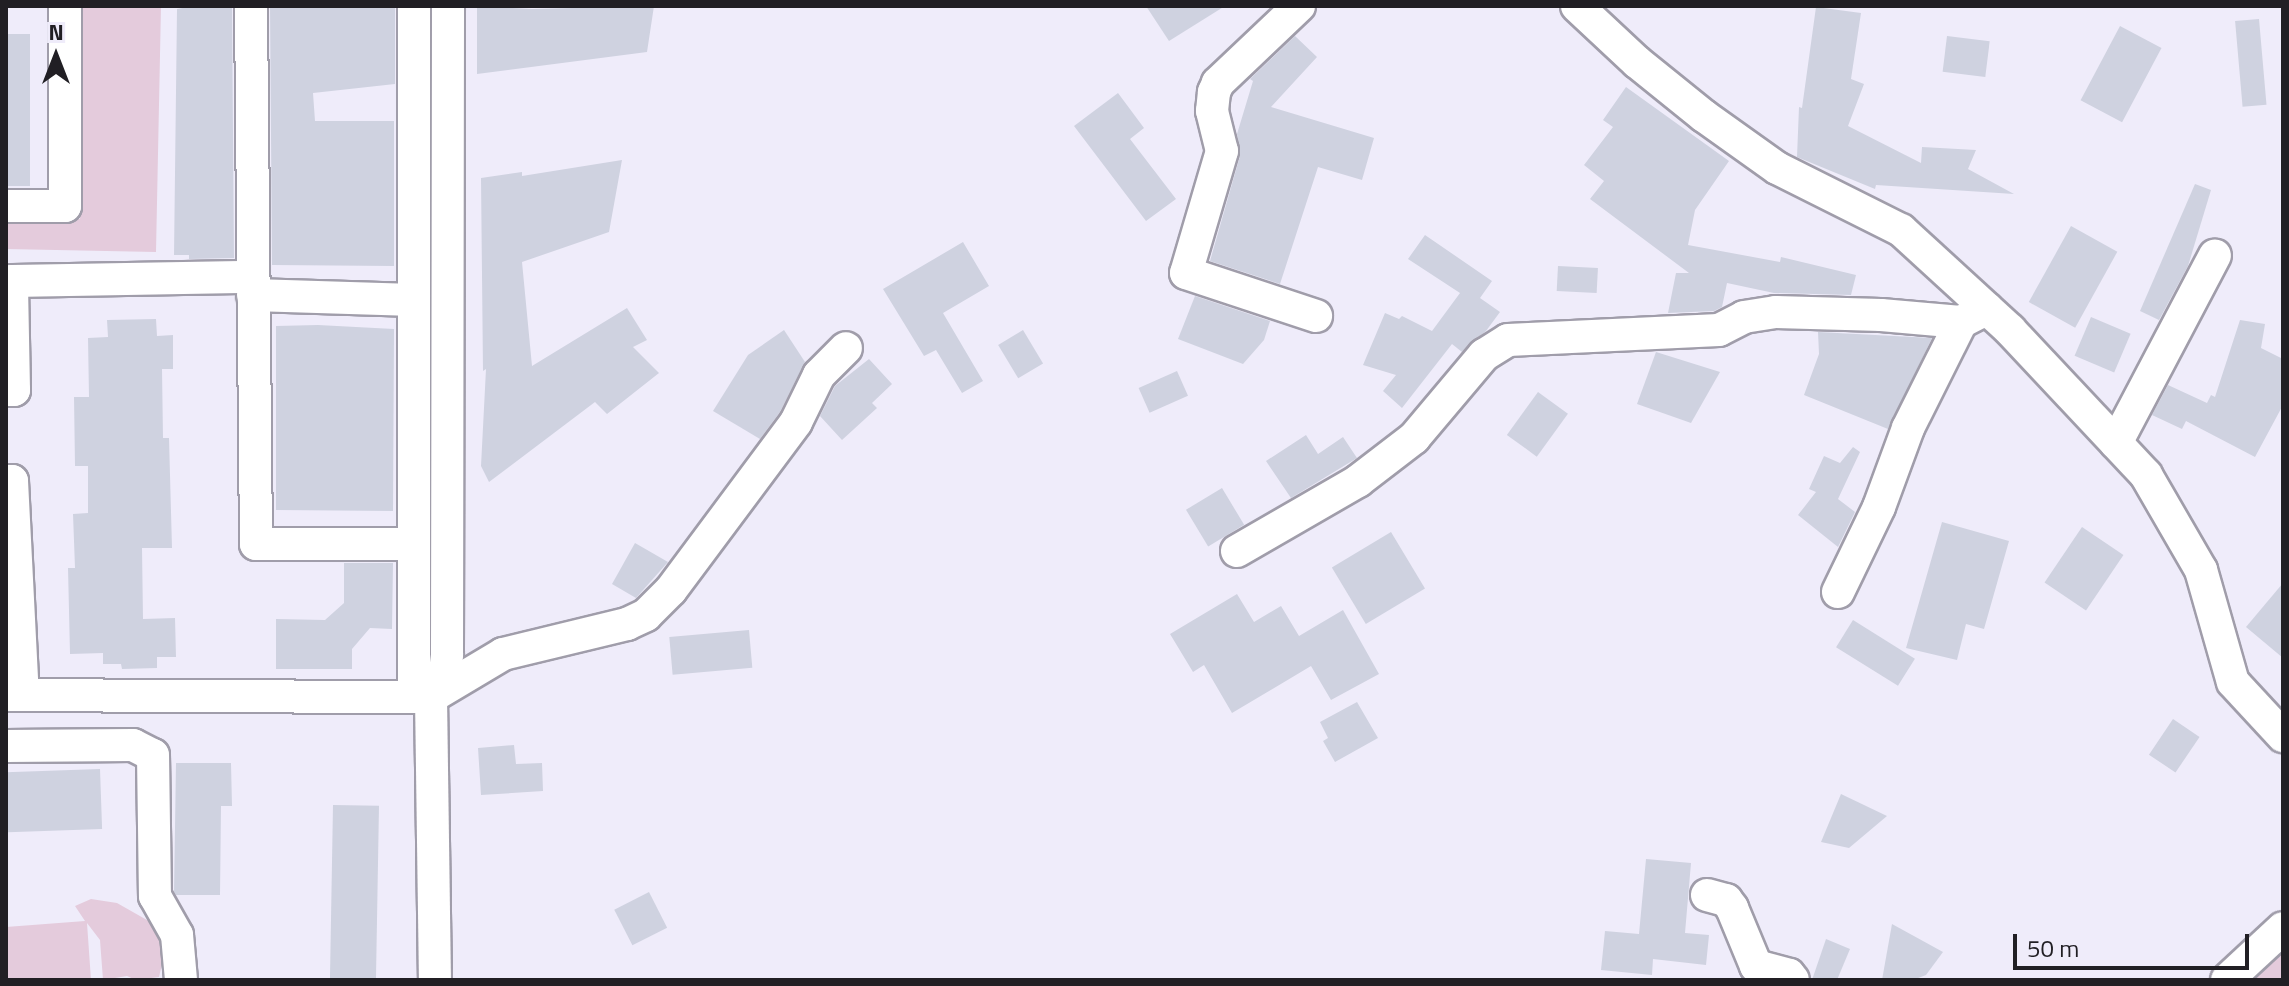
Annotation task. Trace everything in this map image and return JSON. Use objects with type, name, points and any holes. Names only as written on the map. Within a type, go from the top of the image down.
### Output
[{"type":"street","points":[[6,206],[65,206],[65,6]]},
{"type":"street","points":[[251,6],[256,544],[414,544]]},
{"type":"street","points":[[414,6],[414,544],[429,694],[435,980]]},
{"type":"street","points":[[429,694],[447,654],[448,6]]},
{"type":"street","points":[[1299,6],[1218,83],[1214,92],[1212,111],[1222,151],[1186,273],[1316,316]]},
{"type":"street","points":[[1577,6],[1637,62],[1704,116],[1777,168],[1901,230],[1974,316],[2116,443],[2146,475],[2201,570],[2233,682],[2283,736]]},
{"type":"street","points":[[2116,443],[2215,255]]},
{"type":"street","points":[[6,390],[14,390],[9,313],[12,281],[253,286],[414,300]]},
{"type":"street","points":[[1237,551],[1358,481],[1414,438],[1484,355],[1508,340],[1719,330],[1744,317],[1776,312],[1974,316]]},
{"type":"street","points":[[1838,592],[1879,507],[1908,428],[1974,316]]},
{"type":"street","points":[[6,481],[12,481],[14,695],[429,694],[503,654],[627,624],[646,615],[704,547],[796,422],[819,375],[846,348]]},
{"type":"street","points":[[6,746],[133,745],[153,755],[155,896],[177,935],[181,980]]},
{"type":"street","points":[[1707,895],[1726,900],[1732,908],[1756,966],[1789,975],[1793,980]]},
{"type":"street","points":[[2227,980],[2283,928]]},
{"type":"shaded area","points":[[83,6],[161,6],[156,252],[6,249],[6,218],[80,219]]},
{"type":"shaded area","points":[[91,899],[117,903],[154,924],[165,952],[159,977],[136,980],[127,976],[103,980],[100,940],[87,923],[91,980],[6,980],[6,927],[85,921],[75,906]]},
{"type":"shaded area","points":[[2283,951],[2283,980],[2254,980]]},
{"type":"building","points":[[232,6],[234,258],[189,259],[189,255],[174,255],[177,9]]},
{"type":"building","points":[[270,6],[395,6],[395,84],[313,93],[315,121],[394,121],[394,266],[272,265]]},
{"type":"building","points":[[477,6],[532,9],[654,6],[647,52],[477,74]]},
{"type":"building","points":[[1146,6],[1225,6],[1169,41]]},
{"type":"building","points":[[1816,7],[1861,13],[1851,79],[1864,84],[1848,126],[1921,163],[1922,147],[1976,150],[1968,169],[2014,194],[1876,185],[1875,189],[1797,157],[1799,107],[1802,108]]},
{"type":"building","points":[[2259,19],[2266,105],[2243,107],[2235,21]]},
{"type":"building","points":[[2120,26],[2161,48],[2122,122],[2081,100]]},
{"type":"building","points":[[6,34],[30,34],[30,186],[6,186]]},
{"type":"building","points":[[1295,36],[1317,57],[1271,107],[1374,138],[1362,180],[1318,167],[1280,284],[1210,261],[1240,156],[1237,134],[1253,81],[1250,79]]},
{"type":"building","points":[[1947,36],[1990,41],[1985,77],[1943,72]]},
{"type":"building","points":[[1626,87],[1729,161],[1695,210],[1688,245],[1780,262],[1781,257],[1856,275],[1851,295],[1774,293],[1727,283],[1722,307],[1714,311],[1668,313],[1676,273],[1689,273],[1590,199],[1604,181],[1584,165],[1613,127],[1603,120]]},
{"type":"building","points":[[1118,93],[1144,128],[1130,139],[1176,199],[1146,221],[1074,126]]},
{"type":"building","points":[[622,160],[609,232],[522,262],[532,366],[627,308],[647,340],[633,347],[659,373],[607,414],[595,402],[489,482],[481,466],[486,369],[483,371],[481,178],[522,172],[522,176]]},
{"type":"building","points":[[2195,184],[2211,190],[2188,266],[2159,320],[2140,311]]},
{"type":"building","points":[[2071,226],[2117,252],[2075,328],[2029,302]]},
{"type":"building","points":[[1425,235],[1492,281],[1480,298],[1500,312],[1486,331],[1462,352],[1452,344],[1402,408],[1383,391],[1396,375],[1363,365],[1385,313],[1399,319],[1402,316],[1432,331],[1460,293],[1408,259]]},
{"type":"building","points":[[963,242],[989,286],[943,313],[983,381],[962,393],[936,350],[924,356],[883,289]]},
{"type":"building","points":[[1558,266],[1598,268],[1597,293],[1557,291]]},
{"type":"building","points":[[1195,296],[1270,321],[1264,340],[1243,364],[1178,339]]},
{"type":"building","points":[[2091,317],[2131,334],[2114,372],[2075,356]]},
{"type":"building","points":[[156,319],[157,336],[173,335],[173,369],[162,369],[163,438],[169,438],[172,548],[142,548],[143,619],[175,618],[176,657],[157,657],[157,668],[122,669],[121,664],[103,664],[103,653],[70,654],[68,568],[75,568],[73,514],[88,513],[88,466],[75,466],[74,397],[89,397],[88,338],[108,337],[107,320]]},
{"type":"building","points":[[2240,320],[2265,324],[2261,348],[2283,359],[2283,405],[2255,457],[2186,421],[2182,429],[2152,415],[2168,385],[2207,403],[2211,395],[2215,397]]},
{"type":"building","points":[[276,326],[394,329],[393,511],[276,510]]},
{"type":"building","points":[[784,330],[805,362],[780,412],[760,439],[713,411],[748,355]]},
{"type":"building","points":[[1023,330],[1043,363],[1018,378],[998,345]]},
{"type":"building","points":[[1818,332],[1932,338],[1888,429],[1804,395],[1819,354]]},
{"type":"building","points":[[1656,352],[1720,372],[1691,423],[1637,404]]},
{"type":"building","points":[[869,359],[892,384],[872,403],[877,408],[842,440],[820,416],[835,386]]},
{"type":"building","points":[[1177,371],[1188,396],[1150,413],[1139,388]]},
{"type":"building","points":[[1538,392],[1568,414],[1537,457],[1507,435]]},
{"type":"building","points":[[1306,435],[1318,454],[1343,437],[1357,458],[1291,498],[1266,461]]},
{"type":"building","points":[[1853,447],[1860,452],[1838,499],[1855,512],[1838,547],[1798,515],[1816,492],[1809,489],[1824,456],[1840,463]]},
{"type":"building","points":[[1222,488],[1244,525],[1208,546],[1186,510]]},
{"type":"building","points":[[1942,522],[2009,541],[1984,629],[1966,624],[1957,660],[1906,648]]},
{"type":"building","points":[[2082,527],[2123,555],[2086,611],[2045,583]]},
{"type":"building","points":[[1391,532],[1425,589],[1366,624],[1332,568]]},
{"type":"building","points":[[635,543],[668,562],[636,598],[612,584]]},
{"type":"building","points":[[344,563],[393,563],[392,629],[370,628],[352,649],[352,669],[276,669],[276,619],[325,620],[344,603]]},
{"type":"building","points":[[2283,583],[2283,658],[2246,627]]},
{"type":"building","points":[[1237,594],[1254,622],[1281,606],[1299,636],[1343,610],[1379,674],[1331,700],[1311,666],[1232,713],[1204,665],[1193,672],[1170,634]]},
{"type":"building","points":[[1853,620],[1915,659],[1898,686],[1836,647]]},
{"type":"building","points":[[749,630],[752,668],[673,675],[669,637]]},
{"type":"building","points":[[1357,702],[1378,738],[1335,762],[1323,741],[1328,738],[1320,722]]},
{"type":"building","points":[[2173,719],[2200,737],[2175,773],[2149,755]]},
{"type":"building","points":[[514,745],[516,764],[542,763],[543,791],[481,795],[478,748]]},
{"type":"building","points":[[176,763],[231,763],[232,806],[221,806],[220,895],[176,895],[174,892]]},
{"type":"building","points":[[100,769],[102,829],[8,832],[6,772]]},
{"type":"building","points":[[1841,794],[1887,816],[1849,848],[1821,842]]},
{"type":"building","points":[[333,805],[379,806],[376,980],[330,980]]},
{"type":"building","points":[[1646,859],[1691,863],[1685,933],[1709,935],[1706,965],[1653,959],[1652,975],[1601,970],[1605,931],[1639,934]]},
{"type":"building","points":[[649,892],[667,928],[632,945],[614,910]]},
{"type":"building","points":[[1892,924],[1943,952],[1926,975],[1913,980],[1882,980]]},
{"type":"building","points":[[1826,939],[1850,949],[1837,980],[1812,980]]}]
